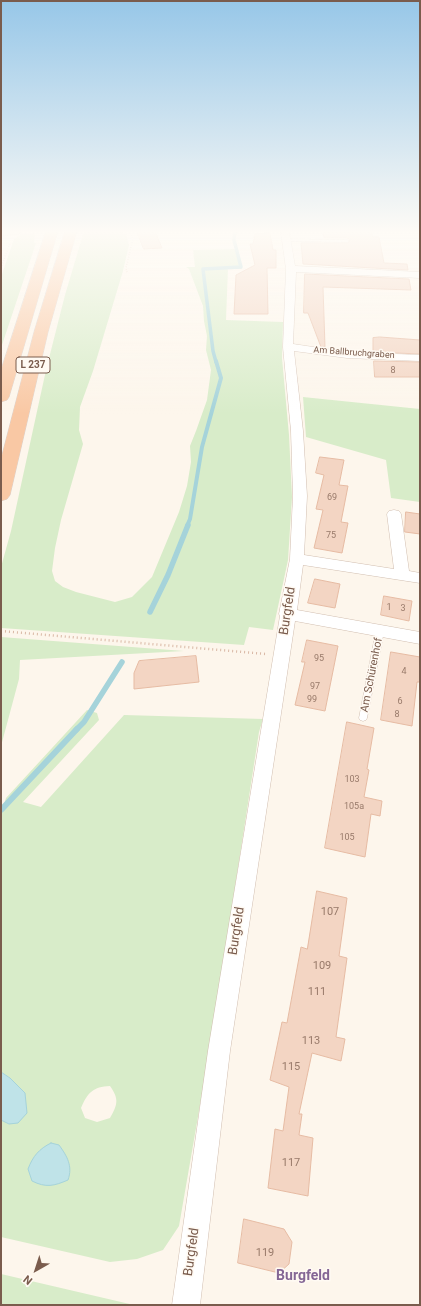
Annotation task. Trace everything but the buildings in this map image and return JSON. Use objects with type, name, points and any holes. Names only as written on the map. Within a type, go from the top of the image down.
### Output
[{"type":"highway","name":"L 237","points":[[1,397],[33,292]]},
{"type":"highway","name":"L 237","points":[[1,495],[41,332],[53,292]]},
{"type":"street","name":"Burgfeld","points":[[186,1305],[219,1051],[287,614],[297,559],[300,496],[297,431],[288,347],[290,292]]},
{"type":"street","name":"Am Ballbruchgraben","points":[[288,347],[347,354],[420,358]]},
{"type":"street","points":[[394,514],[402,575]]},
{"type":"street","points":[[297,559],[420,578]]},
{"type":"street","name":"Am Schürenhof","points":[[287,614],[420,638]]},
{"type":"lane","name":"Am Schürenhof","points":[[363,718],[380,631]]},
{"type":"path","points":[[1,632],[16,632],[281,655]]},
{"type":"green space","points":[[1,292],[20,292],[1,348]]},
{"type":"green space","points":[[66,292],[117,292],[93,371],[80,407],[79,430],[83,444],[61,520],[52,571],[55,581],[63,587],[76,592],[115,602],[132,597],[152,577],[179,512],[187,486],[191,462],[190,446],[207,400],[211,370],[206,350],[207,336],[203,306],[198,292],[227,292],[226,320],[283,322],[282,358],[289,435],[292,497],[288,560],[273,630],[249,627],[244,645],[1,628],[1,567],[11,531],[46,370]]},
{"type":"green space","points":[[303,397],[420,409],[420,502],[391,498],[386,460],[306,437]]},
{"type":"green space","points":[[1,637],[184,651],[20,660],[19,679],[1,746]]},
{"type":"green space","points":[[87,710],[97,713],[99,720],[23,802],[41,807],[124,715],[263,719],[259,732],[212,1036],[179,1226],[163,1250],[137,1259],[110,1262],[1,1237],[1,1120],[9,1124],[10,1078],[1,1072],[1,814],[6,798]],"holes":[[[110,1086],[116,1098],[115,1109],[110,1118],[97,1122],[85,1118],[81,1108],[89,1094],[95,1089]]]},
{"type":"green space","points":[[1,1274],[134,1305],[1,1305]]},
{"type":"water","points":[[1,1072],[10,1078],[25,1093],[27,1113],[18,1123],[9,1124],[1,1120]]},
{"type":"water","points":[[51,1143],[59,1145],[68,1161],[70,1170],[68,1180],[58,1184],[42,1185],[32,1181],[28,1169],[37,1153]]},
{"type":"waterway","points":[[206,292],[213,351],[216,362]]},
{"type":"waterway","points":[[187,526],[190,519],[202,447],[221,378],[216,361]]},
{"type":"waterway","points":[[150,612],[168,575],[188,525]]},
{"type":"waterway","points":[[77,729],[84,722],[122,662]]},
{"type":"waterway","points":[[1,810],[77,729]]},
{"type":"district","name":"Burgfeld","points":[[303,1276]]}]
